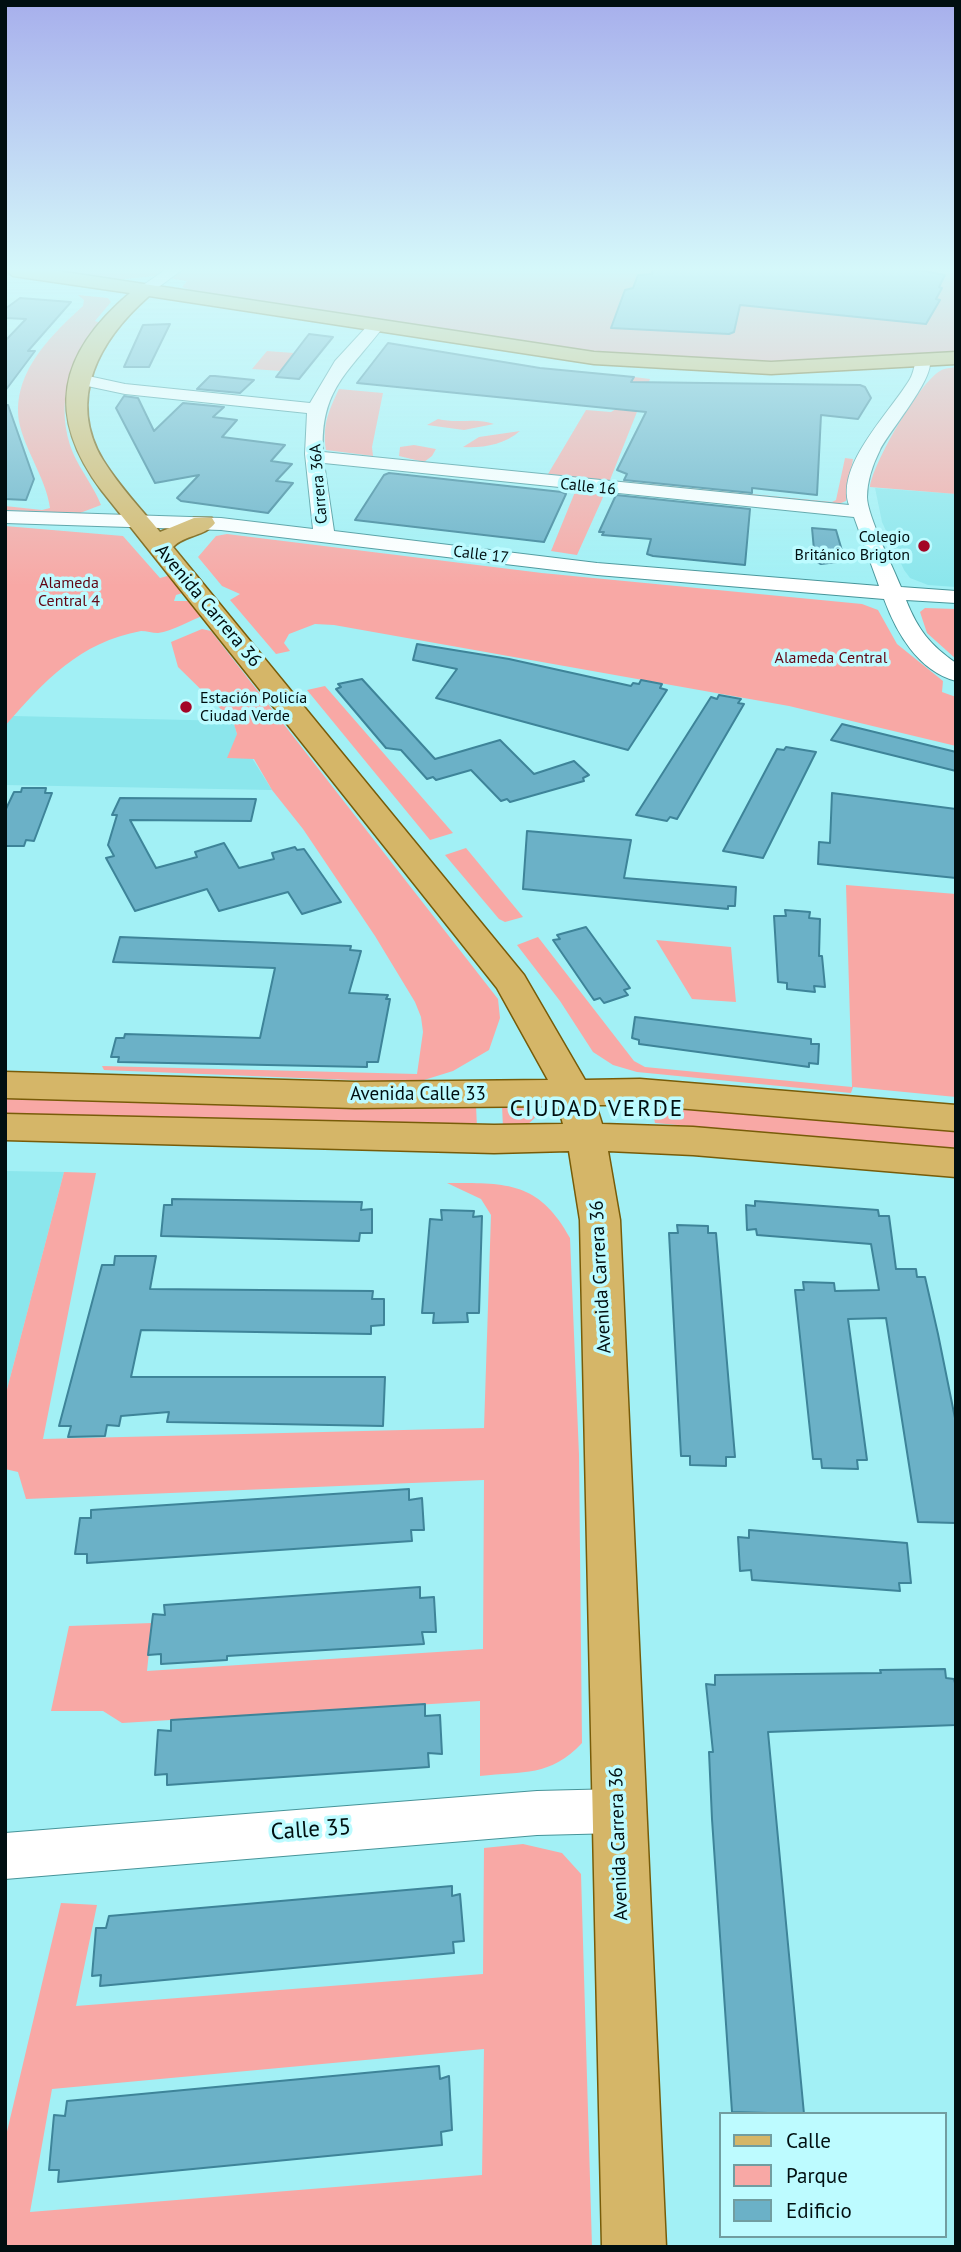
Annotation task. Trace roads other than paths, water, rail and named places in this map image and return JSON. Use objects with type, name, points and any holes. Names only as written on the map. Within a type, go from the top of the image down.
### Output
[{"type":"main road","points":[[77,389],[82,375]]},
{"type":"main road","name":"Avenida Carrera 36","points":[[77,389],[76,422],[84,446],[102,475],[498,963],[580,1115],[600,1220],[634,2247]]},
{"type":"main road","points":[[160,547],[171,535],[203,523]]},
{"type":"main road","name":"Avenida Calle 33","points":[[5,1085],[355,1095],[580,1115],[736,1143],[956,1163]]},
{"type":"main road","name":"Avenida Calle 33","points":[[5,1127],[494,1139],[580,1115],[640,1092],[956,1118]]},
{"type":"street","name":"Carrera 36A","points":[[324,535],[317,457],[317,409],[337,375]]},
{"type":"street","points":[[922,375],[897,407],[863,467],[857,490],[860,513],[913,639],[956,674]]},
{"type":"street","points":[[77,389],[125,388],[317,409]]},
{"type":"street","name":"Calle 16","points":[[317,457],[860,513]]},
{"type":"street","name":"Calle 17","points":[[5,517],[203,523],[610,570],[956,597]]},
{"type":"street","name":"Calle 35","points":[[5,1856],[537,1813],[618,1811]]},
{"type":"place","name":"Colegio Británico Brigton","points":[[924,546]]},
{"type":"place","name":"Estación Policía Ciudad Verde","points":[[186,707]]},
{"type":"district","name":"CIUDAD VERDE","points":[[597,1109]]},
{"type":"park label","name":"Alameda Central 4","points":[[69,592]]},
{"type":"park label","name":"Alameda Central","points":[[831,658]]}]
